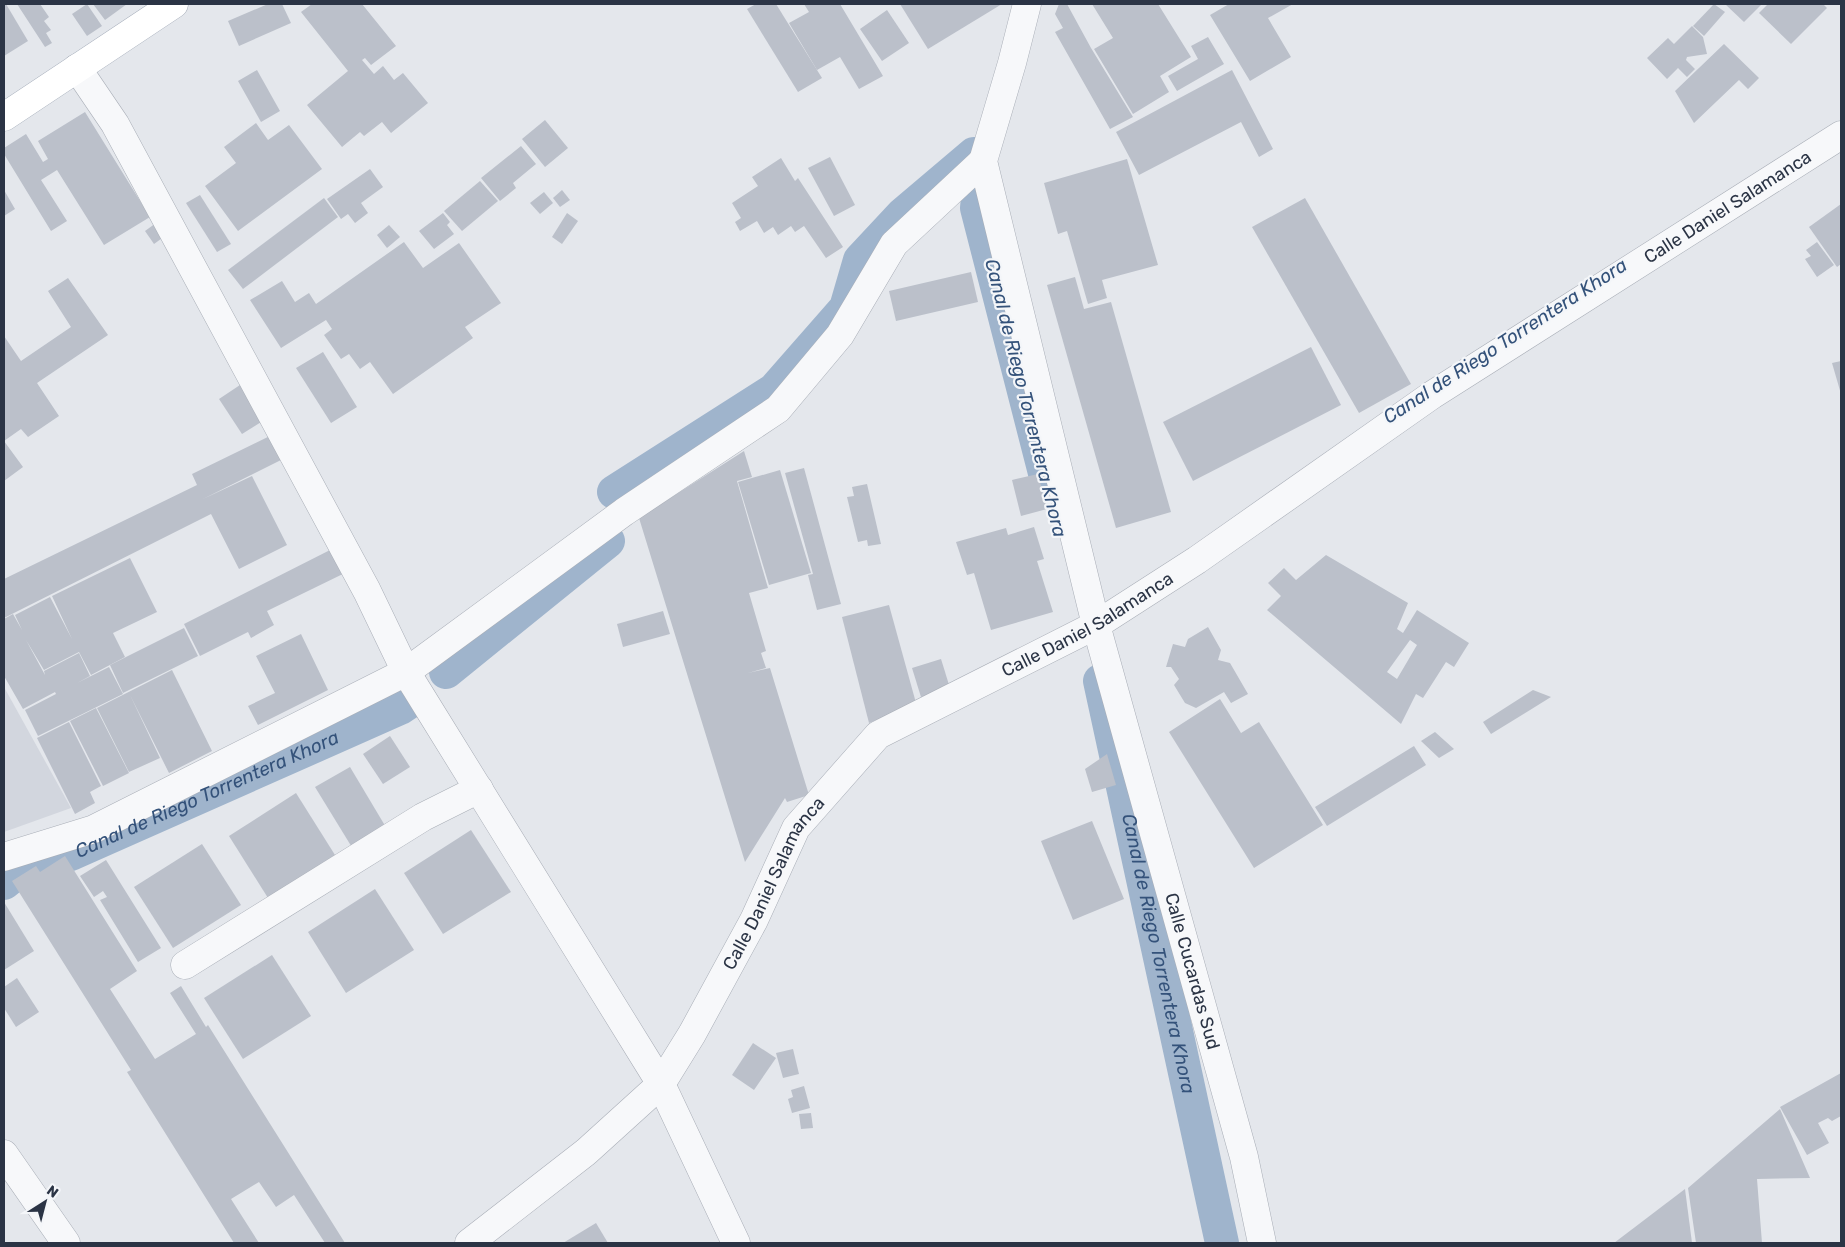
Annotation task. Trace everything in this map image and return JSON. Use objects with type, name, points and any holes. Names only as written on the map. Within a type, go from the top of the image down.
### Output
[{"type":"main road","points":[[4,117],[174,4]]},
{"type":"street","points":[[4,857],[94,829],[406,672],[624,512],[778,409],[840,335],[894,244],[983,161],[1027,4]]},
{"type":"street","points":[[77,68],[115,124],[362,582],[406,672],[661,1084],[736,1243]]},
{"type":"street","name":"Calle Daniel Salamanca","points":[[469,1243],[586,1152],[661,1084],[692,1034],[754,920],[796,828],[878,735],[1096,625],[1197,560],[1432,395],[1841,135]]},
{"type":"street","name":"Calle Cucardas Sud","points":[[983,161],[1096,625],[1244,1157],[1262,1243]]},
{"type":"street","points":[[185,966],[422,818],[479,789]]},
{"type":"street","points":[[4,1154],[66,1243]]},
{"type":"shaded area","points":[[4,687],[71,808],[4,832]]},
{"type":"building","points":[[4,4],[6,4],[28,41],[4,56]]},
{"type":"building","points":[[17,4],[40,4],[49,17],[44,21],[51,30],[46,33],[52,43],[45,47]]},
{"type":"building","points":[[87,4],[102,26],[87,36],[72,14]]},
{"type":"building","points":[[93,4],[127,4],[105,20]]},
{"type":"building","points":[[268,4],[282,4],[291,23],[239,46],[228,21]]},
{"type":"building","points":[[312,4],[362,4],[396,46],[371,65],[365,58],[362,60],[374,74],[383,66],[394,80],[403,73],[428,103],[391,133],[382,122],[364,136],[360,132],[342,147],[307,105],[348,71],[301,12]]},
{"type":"building","points":[[756,4],[776,4],[822,78],[798,92],[747,9]]},
{"type":"building","points":[[804,4],[840,4],[883,76],[859,89],[840,57],[817,70],[789,23],[809,12]]},
{"type":"building","points":[[900,4],[1002,4],[928,49]]},
{"type":"building","points":[[1059,4],[1067,4],[1133,117],[1110,129],[1055,32],[1063,28],[1055,14]]},
{"type":"building","points":[[1092,4],[1158,4],[1191,57],[1160,76],[1169,92],[1133,114],[1094,49],[1113,38]]},
{"type":"building","points":[[1229,4],[1293,4],[1268,18],[1291,57],[1250,81],[1210,15]]},
{"type":"building","points":[[1714,4],[1725,12],[1704,36],[1693,26]]},
{"type":"building","points":[[1725,4],[1762,4],[1744,22]]},
{"type":"building","points":[[1768,4],[1823,4],[1827,8],[1791,44],[1759,13]]},
{"type":"building","points":[[887,10],[909,43],[882,61],[860,29]]},
{"type":"building","points":[[1692,26],[1703,37],[1707,54],[1687,57],[1686,60],[1695,69],[1687,77],[1678,68],[1667,79],[1647,58],[1668,38],[1674,44]]},
{"type":"building","points":[[1208,37],[1224,64],[1177,91],[1168,76],[1198,59],[1191,46]]},
{"type":"building","points":[[1724,44],[1759,78],[1748,89],[1739,80],[1694,123],[1675,91]]},
{"type":"building","points":[[257,70],[280,111],[261,122],[238,81]]},
{"type":"building","points":[[1232,70],[1273,149],[1259,157],[1241,122],[1139,175],[1116,132]]},
{"type":"building","points":[[85,112],[150,217],[104,245],[57,170],[41,180],[67,221],[51,231],[4,154],[4,148],[26,134],[43,162],[48,159],[38,141]]},
{"type":"building","points":[[545,120],[568,148],[545,167],[522,139]]},
{"type":"building","points":[[256,123],[268,140],[289,125],[322,169],[238,231],[205,186],[236,163],[224,147]]},
{"type":"building","points":[[521,146],[536,164],[513,183],[516,188],[500,201],[481,178]]},
{"type":"building","points":[[830,157],[855,205],[834,216],[808,168]]},
{"type":"building","points":[[781,158],[795,181],[798,178],[843,247],[826,258],[804,226],[795,232],[791,226],[778,235],[773,227],[764,233],[757,221],[740,231],[735,222],[741,218],[732,203],[758,186],[752,177]]},
{"type":"building","points":[[1127,159],[1158,265],[1102,280],[1107,298],[1088,304],[1067,231],[1058,234],[1044,183]]},
{"type":"building","points":[[370,169],[383,187],[361,203],[368,213],[355,223],[348,214],[341,219],[327,199]]},
{"type":"building","points":[[480,181],[498,201],[462,231],[444,211]]},
{"type":"building","points":[[4,190],[15,209],[4,216]]},
{"type":"building","points":[[562,190],[570,200],[560,207],[553,198]]},
{"type":"building","points":[[544,192],[553,203],[540,214],[530,203]]},
{"type":"building","points":[[200,195],[231,244],[217,252],[186,203]]},
{"type":"building","points":[[324,198],[338,217],[243,289],[228,270]]},
{"type":"building","points":[[1305,198],[1411,384],[1359,413],[1252,227]]},
{"type":"building","points":[[1841,204],[1841,264],[1837,267],[1809,227]]},
{"type":"building","points":[[443,213],[450,222],[447,225],[454,234],[434,249],[419,231]]},
{"type":"building","points":[[567,213],[578,221],[562,244],[552,237]]},
{"type":"building","points":[[156,223],[165,236],[154,244],[145,231]]},
{"type":"building","points":[[389,225],[400,237],[387,248],[377,235]]},
{"type":"building","points":[[404,242],[423,268],[459,243],[501,303],[465,327],[473,338],[393,394],[370,362],[360,369],[349,354],[341,359],[324,335],[332,329],[326,320],[281,348],[250,300],[282,281],[295,302],[309,293],[316,304]]},
{"type":"building","points":[[1817,242],[1834,265],[1817,277],[1805,259],[1811,256],[1806,250]]},
{"type":"building","points":[[971,272],[978,302],[896,321],[889,291]]},
{"type":"building","points":[[1075,277],[1084,309],[1111,302],[1171,512],[1116,528],[1047,285]]},
{"type":"building","points":[[68,278],[108,335],[37,383],[59,416],[28,437],[21,429],[4,441],[4,336],[21,361],[71,327],[48,291]]},
{"type":"building","points":[[1311,347],[1341,405],[1193,481],[1163,422]]},
{"type":"building","points":[[323,352],[357,407],[331,423],[296,368]]},
{"type":"building","points":[[1841,361],[1841,394],[1832,363]]},
{"type":"building","points":[[243,383],[266,419],[242,434],[219,399]]},
{"type":"building","points":[[276,433],[287,457],[203,499],[252,476],[287,545],[239,569],[211,514],[4,618],[4,579],[197,485],[192,474]]},
{"type":"building","points":[[4,441],[23,467],[4,481]]},
{"type":"building","points":[[744,451],[752,477],[737,481],[768,588],[749,593],[766,651],[761,653],[766,668],[748,673],[770,668],[809,795],[787,802],[785,798],[745,862],[639,518]]},
{"type":"building","points":[[804,468],[841,604],[817,610],[808,575],[813,574],[785,473]]},
{"type":"building","points":[[780,470],[811,573],[769,585],[738,482]]},
{"type":"building","points":[[1038,474],[1047,509],[1021,516],[1012,480]]},
{"type":"building","points":[[867,484],[881,544],[868,546],[867,540],[858,542],[847,497],[854,496],[852,487]]},
{"type":"building","points":[[1034,527],[1044,559],[1037,561],[1053,612],[991,630],[974,573],[967,575],[956,542],[1006,528],[1008,535]]},
{"type":"building","points":[[336,547],[349,571],[267,611],[274,625],[251,638],[248,632],[200,656],[184,624]]},
{"type":"building","points":[[1326,555],[1408,603],[1397,629],[1403,633],[1417,610],[1469,643],[1454,667],[1446,662],[1423,698],[1416,694],[1401,724],[1267,610],[1281,596],[1268,583],[1284,568],[1296,580]],"holes":[[[1410,640],[1417,645],[1397,679],[1387,672]]]},
{"type":"building","points":[[130,558],[157,612],[113,633],[125,657],[91,675],[79,652],[44,670],[26,640],[45,675],[44,671],[79,653],[90,676],[77,683],[109,667],[123,694],[38,736],[25,710],[56,694],[55,692],[23,709],[4,676],[4,619],[13,614],[22,630],[15,615],[50,597],[72,639],[52,596]]},
{"type":"building","points":[[889,605],[916,703],[869,723],[842,617]]},
{"type":"building","points":[[663,611],[670,634],[623,647],[617,624]]},
{"type":"building","points":[[1208,627],[1221,650],[1218,660],[1230,663],[1248,694],[1231,703],[1224,692],[1196,708],[1185,703],[1174,685],[1179,679],[1171,667],[1166,667],[1173,644],[1185,647],[1188,639]]},
{"type":"building","points":[[184,628],[198,656],[123,693],[110,665]]},
{"type":"building","points":[[301,634],[328,690],[258,725],[248,706],[275,693],[256,656]]},
{"type":"building","points":[[941,659],[950,688],[921,697],[912,668]]},
{"type":"building","points":[[172,670],[212,751],[169,773],[130,695],[160,758],[129,772],[97,708]]},
{"type":"building","points":[[1533,690],[1551,697],[1491,734],[1483,722]]},
{"type":"building","points":[[1220,699],[1241,733],[1259,722],[1323,825],[1254,868],[1169,732]]},
{"type":"building","points":[[96,708],[129,773],[103,786],[70,721]]},
{"type":"building","points":[[69,722],[101,786],[90,792],[95,803],[75,814],[37,738]]},
{"type":"building","points":[[1435,732],[1454,749],[1439,758],[1421,741]]},
{"type":"building","points":[[390,736],[410,767],[383,784],[363,754]]},
{"type":"building","points":[[1414,746],[1426,765],[1327,826],[1315,807]]},
{"type":"building","points":[[1107,754],[1116,785],[1092,792],[1085,769]]},
{"type":"building","points":[[350,767],[387,829],[353,849],[315,787]]},
{"type":"building","points":[[296,793],[335,855],[268,898],[229,836]]},
{"type":"building","points":[[1092,821],[1124,899],[1073,920],[1041,841]]},
{"type":"building","points":[[471,830],[511,892],[443,934],[404,873]]},
{"type":"building","points":[[202,844],[241,905],[173,948],[134,887]]},
{"type":"building","points":[[65,856],[137,971],[110,989],[155,1059],[196,1034],[170,993],[181,986],[206,1027],[208,1025],[345,1243],[325,1243],[294,1195],[276,1207],[259,1182],[231,1199],[259,1243],[234,1243],[127,1072],[131,1070],[12,881],[36,866],[40,872]]},
{"type":"building","points":[[106,860],[161,948],[138,962],[100,900],[107,897],[103,891],[94,897],[80,876]]},
{"type":"building","points":[[375,889],[414,950],[346,993],[308,932]]},
{"type":"building","points":[[4,902],[34,951],[4,970]]},
{"type":"building","points":[[272,955],[311,1016],[243,1059],[204,998]]},
{"type":"building","points":[[17,978],[39,1012],[16,1027],[4,1008],[4,987]]},
{"type":"building","points":[[753,1043],[776,1058],[754,1090],[732,1075]]},
{"type":"building","points":[[793,1049],[799,1074],[783,1078],[776,1053]]},
{"type":"building","points":[[1841,1073],[1841,1116],[1832,1121],[1828,1118],[1818,1123],[1829,1143],[1807,1155],[1780,1107]]},
{"type":"building","points":[[804,1086],[810,1108],[792,1113],[788,1099],[793,1097],[791,1090]]},
{"type":"building","points":[[1780,1109],[1810,1178],[1757,1179],[1762,1243],[1696,1243],[1688,1188]]},
{"type":"building","points":[[811,1113],[813,1128],[801,1129],[799,1114]]},
{"type":"building","points":[[1685,1189],[1692,1243],[1614,1243]]},
{"type":"building","points":[[596,1223],[608,1243],[563,1243]]},
{"type":"waterway","name":"Canal de Riego Torrentera Khora","points":[[614,492],[774,390],[846,308],[860,260],[902,215],[974,154]]},
{"type":"waterway","name":"Canal de Riego Torrentera Khora","points":[[978,198],[977,208],[1046,477]]},
{"type":"waterway","name":"Canal de Riego Torrentera Khora","points":[[446,672],[608,541]]},
{"type":"waterway","name":"Canal de Riego Torrentera Khora","points":[[1100,681],[1222,1243]]},
{"type":"waterway","name":"Canal de Riego Torrentera Khora","points":[[4,883],[14,875],[73,853],[400,708],[409,702]]}]
